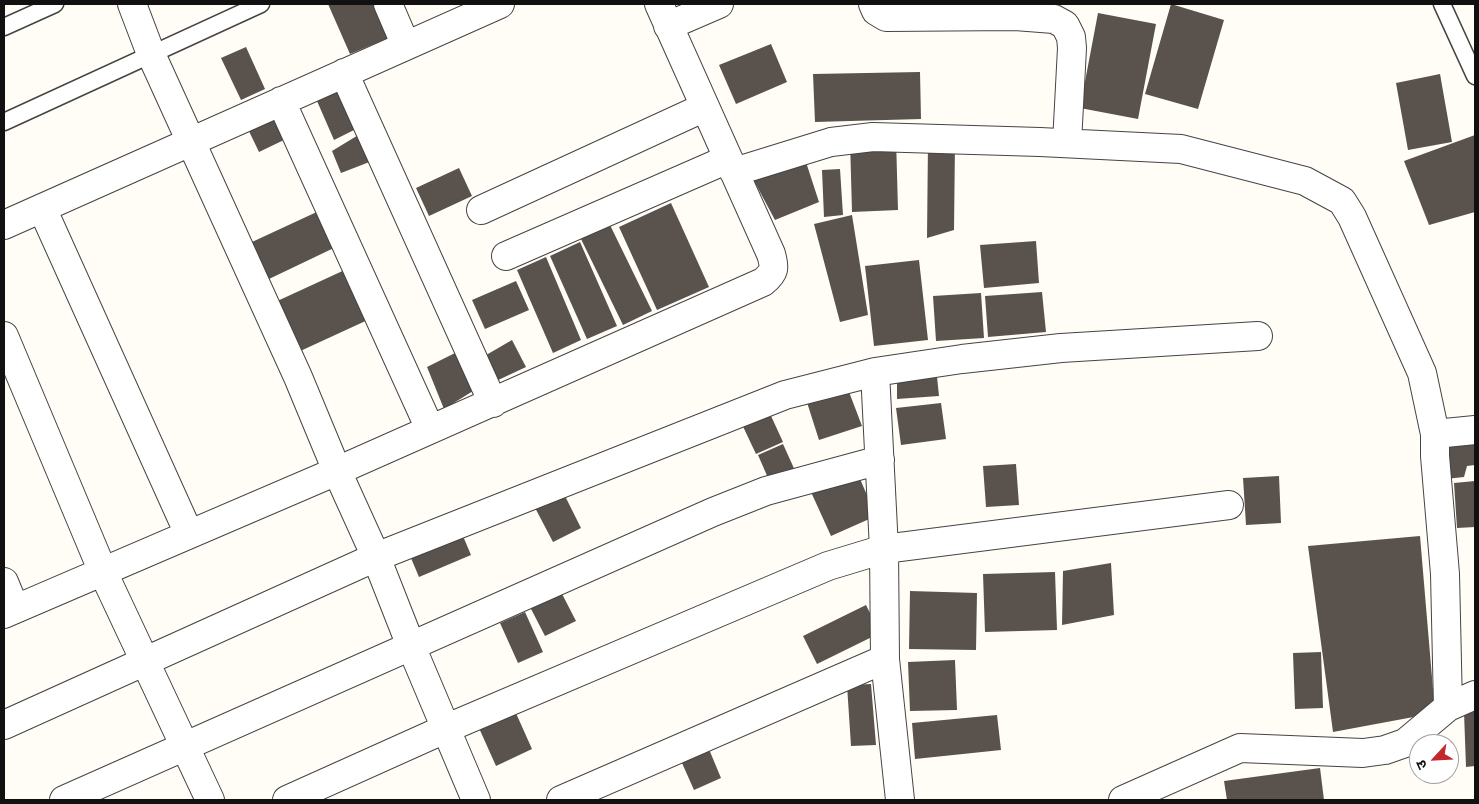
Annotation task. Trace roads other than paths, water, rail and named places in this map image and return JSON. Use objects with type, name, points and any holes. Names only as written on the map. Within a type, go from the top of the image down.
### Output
[{"type":"street","points":[[132,4],[151,54],[298,377],[337,471],[376,556],[445,729],[476,800]]},
{"type":"street","points":[[388,4],[406,46]]},
{"type":"street","points":[[4,226],[500,4]]},
{"type":"street","points":[[4,582],[9,612],[337,471],[763,282],[772,274],[774,265],[771,254],[664,15],[719,4]]},
{"type":"street","points":[[873,4],[876,11],[886,17],[1015,16],[1054,19],[1065,25],[1071,37],[1072,48],[1067,143]]},
{"type":"street","points":[[344,73],[493,402]]},
{"type":"street","points":[[281,101],[430,429]]},
{"type":"street","points":[[481,210],[706,107]]},
{"type":"street","points":[[506,256],[731,166],[831,142],[873,137],[1067,143],[1181,149],[1305,181],[1342,201],[1352,217],[1422,372],[1435,434],[1435,456],[1445,574],[1448,707]]},
{"type":"street","points":[[42,208],[189,534]]},
{"type":"street","points":[[4,336],[103,572],[210,800]]},
{"type":"street","points":[[4,725],[376,556],[785,395],[875,372],[962,359],[1061,348],[1258,336]]},
{"type":"street","points":[[875,372],[884,549],[885,659],[900,800]]},
{"type":"street","points":[[1435,434],[1475,430]]},
{"type":"street","points":[[64,800],[713,512],[766,491],[880,460]]},
{"type":"street","points":[[287,800],[445,729],[828,566],[884,549],[1229,505]]},
{"type":"street","points":[[561,800],[885,659]]},
{"type":"street","points":[[1123,800],[1240,748],[1363,753],[1385,750],[1405,743],[1448,707],[1475,695]]},
{"type":"lane","points":[[4,27],[56,4]]},
{"type":"lane","points":[[4,122],[261,4]]},
{"type":"lane","points":[[1442,4],[1475,76]]}]
